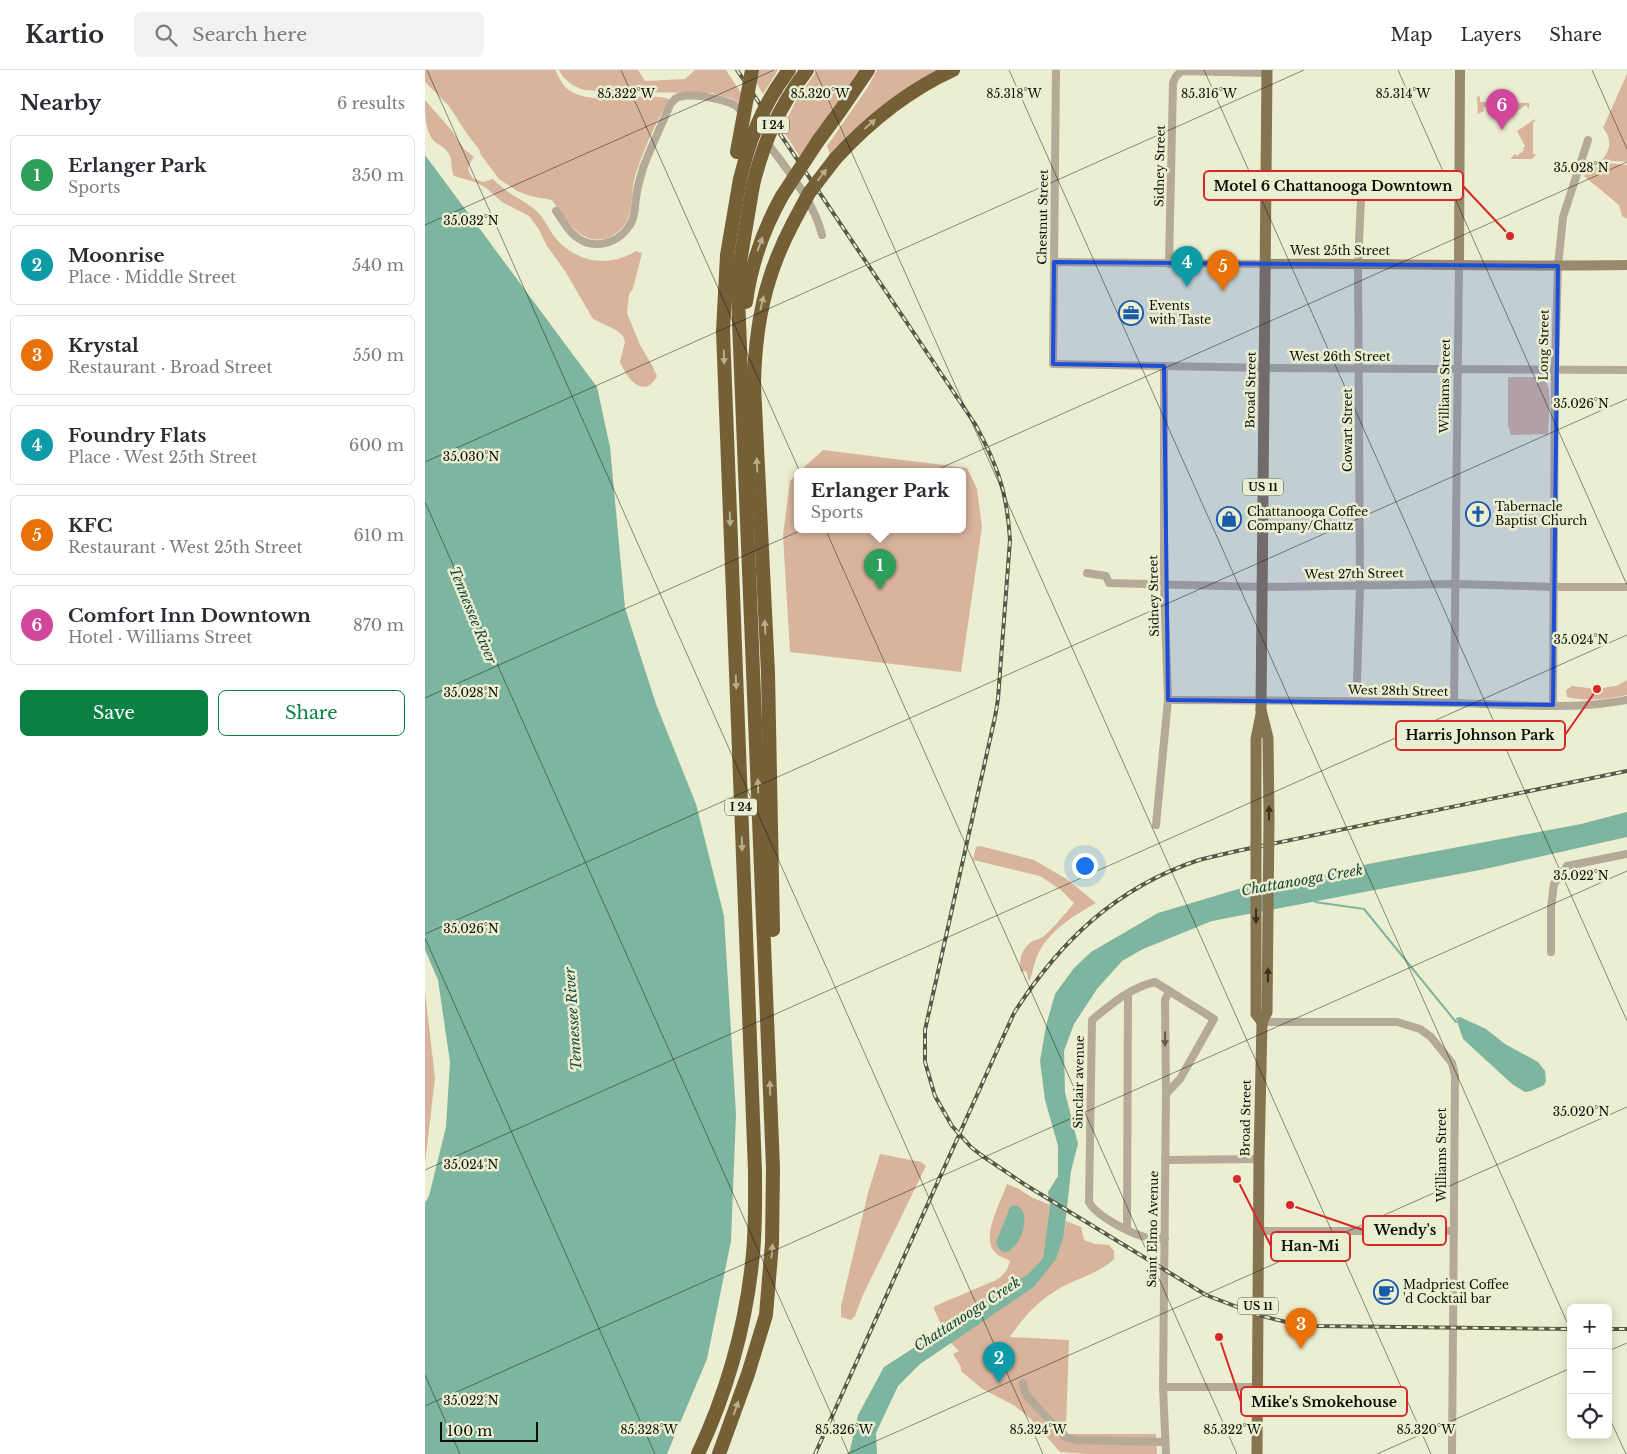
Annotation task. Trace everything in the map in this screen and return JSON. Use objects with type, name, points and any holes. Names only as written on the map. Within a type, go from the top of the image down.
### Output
[{"type":"highway","points":[[742,153],[752,70]]},
{"type":"highway","name":"I 24","points":[[698,1454],[726,1383],[734,1357],[747,1299],[755,1225],[723,331],[727,254],[740,179],[742,153],[765,107],[789,70]]},
{"type":"highway","name":"I 24","points":[[719,1454],[748,1374],[766,1315],[772,1243],[773,1168],[738,297],[740,262],[753,185],[765,142],[780,109],[807,70]]},
{"type":"highway","points":[[740,343],[750,274],[767,226],[782,196],[868,70]]},
{"type":"highway","points":[[767,1007],[773,986],[771,780],[768,673],[754,384],[756,340],[763,299],[774,264],[793,223],[809,193],[835,159],[885,111],[914,91],[953,70]]},
{"type":"main road","name":"Broad Street","points":[[1257,1454],[1258,1231],[1262,1022],[1256,1014],[1256,739],[1261,705],[1263,587],[1267,72]]},
{"type":"street","name":"Chestnut Street","points":[[1053,364],[1056,70]]},
{"type":"street","name":"Williams Street","points":[[1454,703],[1461,70]]},
{"type":"street","name":"Sidney Street","points":[[1169,264],[1173,83],[1176,76],[1182,72],[1267,72]]},
{"type":"street","points":[[557,211],[572,233],[587,242],[603,244],[620,236],[632,220],[643,169],[670,105],[675,99],[680,97],[706,97],[724,101],[737,107],[750,119],[812,207],[823,235]]},
{"type":"street","name":"Long Street","points":[[1553,705],[1555,370],[1558,266],[1563,217],[1588,140]]},
{"type":"street","name":"Cowart Street","points":[[1357,682],[1360,585],[1358,263],[1362,178]]},
{"type":"street","name":"West 25th Street","points":[[1054,262],[1627,265]]},
{"type":"street","name":"West 26th Street","points":[[1053,364],[1265,368],[1627,370]]},
{"type":"street","name":"Sidney Street","points":[[1156,825],[1168,700],[1164,585],[1165,366]]},
{"type":"street","name":"West 27th Street","points":[[1087,573],[1106,576],[1109,583],[1164,585],[1263,587],[1456,584],[1627,587]]},
{"type":"street","name":"West 28th Street","points":[[1168,700],[1261,705],[1454,703],[1553,705],[1606,704],[1627,700]]},
{"type":"street","points":[[1551,952],[1551,907],[1554,884],[1567,866],[1627,854]]},
{"type":"street","name":"Sinclair avenue","points":[[1165,1239],[1147,1238],[1127,1229],[1096,1211],[1089,1202],[1092,1020],[1142,985],[1155,982],[1214,1019],[1180,1078],[1166,1094]]},
{"type":"street","name":"Saint Elmo Avenue","points":[[1165,1454],[1163,1387],[1165,1000],[1169,991]]},
{"type":"street","points":[[1127,1229],[1128,994]]},
{"type":"street","name":"Williams Street","points":[[1262,1022],[1397,1022],[1420,1029],[1431,1037],[1452,1063],[1455,1076],[1452,1454]]},
{"type":"street","points":[[1165,1160],[1259,1159]]},
{"type":"street","points":[[1258,1231],[1454,1231]]},
{"type":"street","points":[[1023,1383],[1027,1396],[1065,1437],[1076,1440],[1165,1442]]},
{"type":"street","points":[[1163,1387],[1257,1387]]},
{"type":"highlighted area","points":[[1054,262],[1558,266],[1553,705],[1168,700],[1164,366],[1053,364]]},
{"type":"shaded area","points":[[425,70],[555,70],[565,87],[576,94],[601,99],[657,97],[669,99],[638,166],[629,216],[623,227],[607,238],[597,239],[581,235],[568,222],[552,200],[530,196],[517,191],[499,179],[449,106],[425,82]]},
{"type":"shaded area","points":[[559,70],[638,70],[645,81],[685,79],[695,70],[726,70],[741,93],[739,103],[733,99],[712,93],[584,90],[572,85],[563,77]]},
{"type":"shaded area","points":[[759,70],[778,70],[763,94],[756,82]]},
{"type":"shaded area","points":[[817,70],[865,70],[800,157],[782,129],[796,101]]},
{"type":"shaded area","points":[[877,70],[939,70],[831,157],[827,146],[868,87]]},
{"type":"shaded area","points":[[1627,74],[1627,162],[1597,160],[1602,160],[1609,148],[1608,136],[1603,128]]},
{"type":"shaded area","points":[[1478,96],[1480,97],[1480,102],[1529,103],[1529,109],[1526,105],[1508,117],[1510,120],[1508,121],[1496,104],[1493,105],[1491,103],[1483,108],[1484,111],[1478,114]]},
{"type":"shaded area","points":[[425,100],[452,131],[465,150],[474,157],[468,169],[472,178],[483,182],[493,179],[533,208],[554,236],[571,252],[581,257],[603,261],[625,257],[636,251],[642,253],[633,289],[629,294],[627,313],[640,345],[657,376],[652,383],[641,387],[626,374],[620,362],[625,342],[623,336],[616,330],[593,319],[565,271],[529,216],[502,202],[485,187],[454,176],[449,154],[434,141],[427,127]]},
{"type":"shaded area","points":[[1535,119],[1535,122],[1533,122],[1533,154],[1536,155],[1532,159],[1510,159],[1515,154],[1517,156],[1524,150],[1525,146],[1517,131]]},
{"type":"shaded area","points":[[1596,162],[1627,165],[1627,219],[1622,216],[1619,205],[1584,176]]},
{"type":"shaded area","points":[[1508,377],[1543,377],[1549,396],[1548,434],[1511,435],[1508,425]]},
{"type":"shaded area","points":[[823,450],[967,468],[977,489],[982,527],[961,672],[790,652],[783,535],[790,481],[794,477],[794,533],[966,533],[966,468],[803,468]]},
{"type":"shaded area","points":[[1627,680],[1627,695],[1597,699],[1567,697],[1566,690],[1572,686],[1596,689],[1616,686]]},
{"type":"shaded area","points":[[980,846],[1034,860],[1068,880],[1096,903],[1072,918],[1051,935],[1038,953],[1029,981],[1026,971],[1021,972],[1020,968],[1021,959],[1026,947],[1033,941],[1042,938],[1074,903],[1061,890],[1040,876],[973,860],[976,847]]},
{"type":"shaded area","points":[[425,992],[435,1078],[425,1164]]},
{"type":"shaded area","points":[[880,1154],[921,1162],[926,1166],[862,1297],[855,1316],[851,1320],[841,1317],[841,1306],[868,1193]]},
{"type":"shaded area","points":[[1007,1184],[1050,1205],[1043,1258],[1028,1274],[943,1329],[934,1309],[935,1306],[996,1280],[1004,1274],[1008,1267],[1010,1261],[996,1253],[991,1247],[990,1239],[993,1219]],"holes":[[[1010,1205],[1021,1209],[1020,1237],[1012,1250]]]},
{"type":"shaded area","points":[[1066,1221],[1081,1227],[1084,1240],[1095,1244],[1109,1245],[1114,1251],[1114,1259],[1099,1270],[1061,1288],[1044,1299],[1022,1320],[1010,1337],[1069,1340],[1066,1428],[1068,1434],[1156,1434],[1157,1454],[1060,1452],[1031,1419],[1015,1406],[981,1388],[961,1371],[961,1367],[953,1354],[959,1351],[950,1342],[1034,1287],[1064,1235]]},
{"type":"water","name":"Tennessee River","points":[[425,155],[597,387],[610,447],[625,608],[656,704],[696,804],[724,916],[736,1114],[731,1241],[707,1359],[667,1454],[425,1454],[425,1203],[429,1196],[446,1127],[450,1062],[438,980],[425,950]]},
{"type":"water","name":"Chattanooga Creek","points":[[1627,812],[1627,837],[1485,869],[1212,921],[1143,949],[1122,961],[1097,989],[1074,1024],[1064,1051],[1065,1092],[1078,1144],[1071,1171],[1064,1235],[1056,1259],[1034,1287],[920,1364],[898,1386],[876,1433],[877,1454],[849,1454],[858,1415],[884,1367],[1028,1274],[1043,1258],[1050,1205],[1048,1192],[1058,1176],[1058,1146],[1045,1100],[1040,1061],[1046,1026],[1055,994],[1074,968],[1091,952],[1158,913],[1245,887],[1286,885],[1368,864],[1581,824]]},
{"type":"water","points":[[1460,1017],[1486,1029],[1505,1044],[1538,1062],[1545,1071],[1546,1081],[1544,1085],[1525,1092],[1512,1084],[1463,1039],[1456,1018]]},
{"type":"water","points":[[1011,1205],[1020,1208],[1024,1216],[1024,1226],[1015,1246],[1008,1251],[1001,1251],[996,1242]]},
{"type":"waterway","points":[[1314,900],[1315,902],[1364,909],[1456,1022]]},
{"type":"railway","points":[[737,70],[975,424],[990,453],[1004,493],[1010,540],[998,699],[925,1030],[925,1062],[935,1096],[952,1126],[971,1147],[1024,1184],[1206,1295],[1258,1315],[1290,1323],[1317,1326],[1567,1329]]},
{"type":"railway","points":[[815,1454],[1014,1013],[1051,963],[1071,940],[1093,920],[1117,901],[1142,885],[1169,871],[1199,860],[1627,771]]},
{"type":"railway","points":[[1612,1329],[1627,1329]]},
{"type":"place","name":"Comfort Inn Downtown","points":[[1502,130]]},
{"type":"place","name":"Motel 6 Chattanooga Downtown","points":[[1510,236]]},
{"type":"place","name":"Foundry Flats","points":[[1187,287]]},
{"type":"place","name":"KFC","points":[[1223,291]]},
{"type":"place","name":"Events with Taste","points":[[1131,313]]},
{"type":"place","name":"Tabernacle Baptist Church","points":[[1478,514]]},
{"type":"place","name":"Chattanooga Coffee Company/Chattz","points":[[1229,519]]},
{"type":"place","name":"Erlanger Park","points":[[880,590]]},
{"type":"place","name":"Harris Johnson Park","points":[[1597,689]]},
{"type":"place","name":"Han-Mi","points":[[1237,1179]]},
{"type":"place","name":"Wendy's","points":[[1290,1205]]},
{"type":"place","name":"Madpriest Coffee 'd Cocktail bar","points":[[1386,1292]]},
{"type":"place","name":"Mike's Smokehouse","points":[[1219,1337]]},
{"type":"place","name":"Krystal","points":[[1301,1349]]},
{"type":"place","name":"Moonrise","points":[[999,1383]]}]
